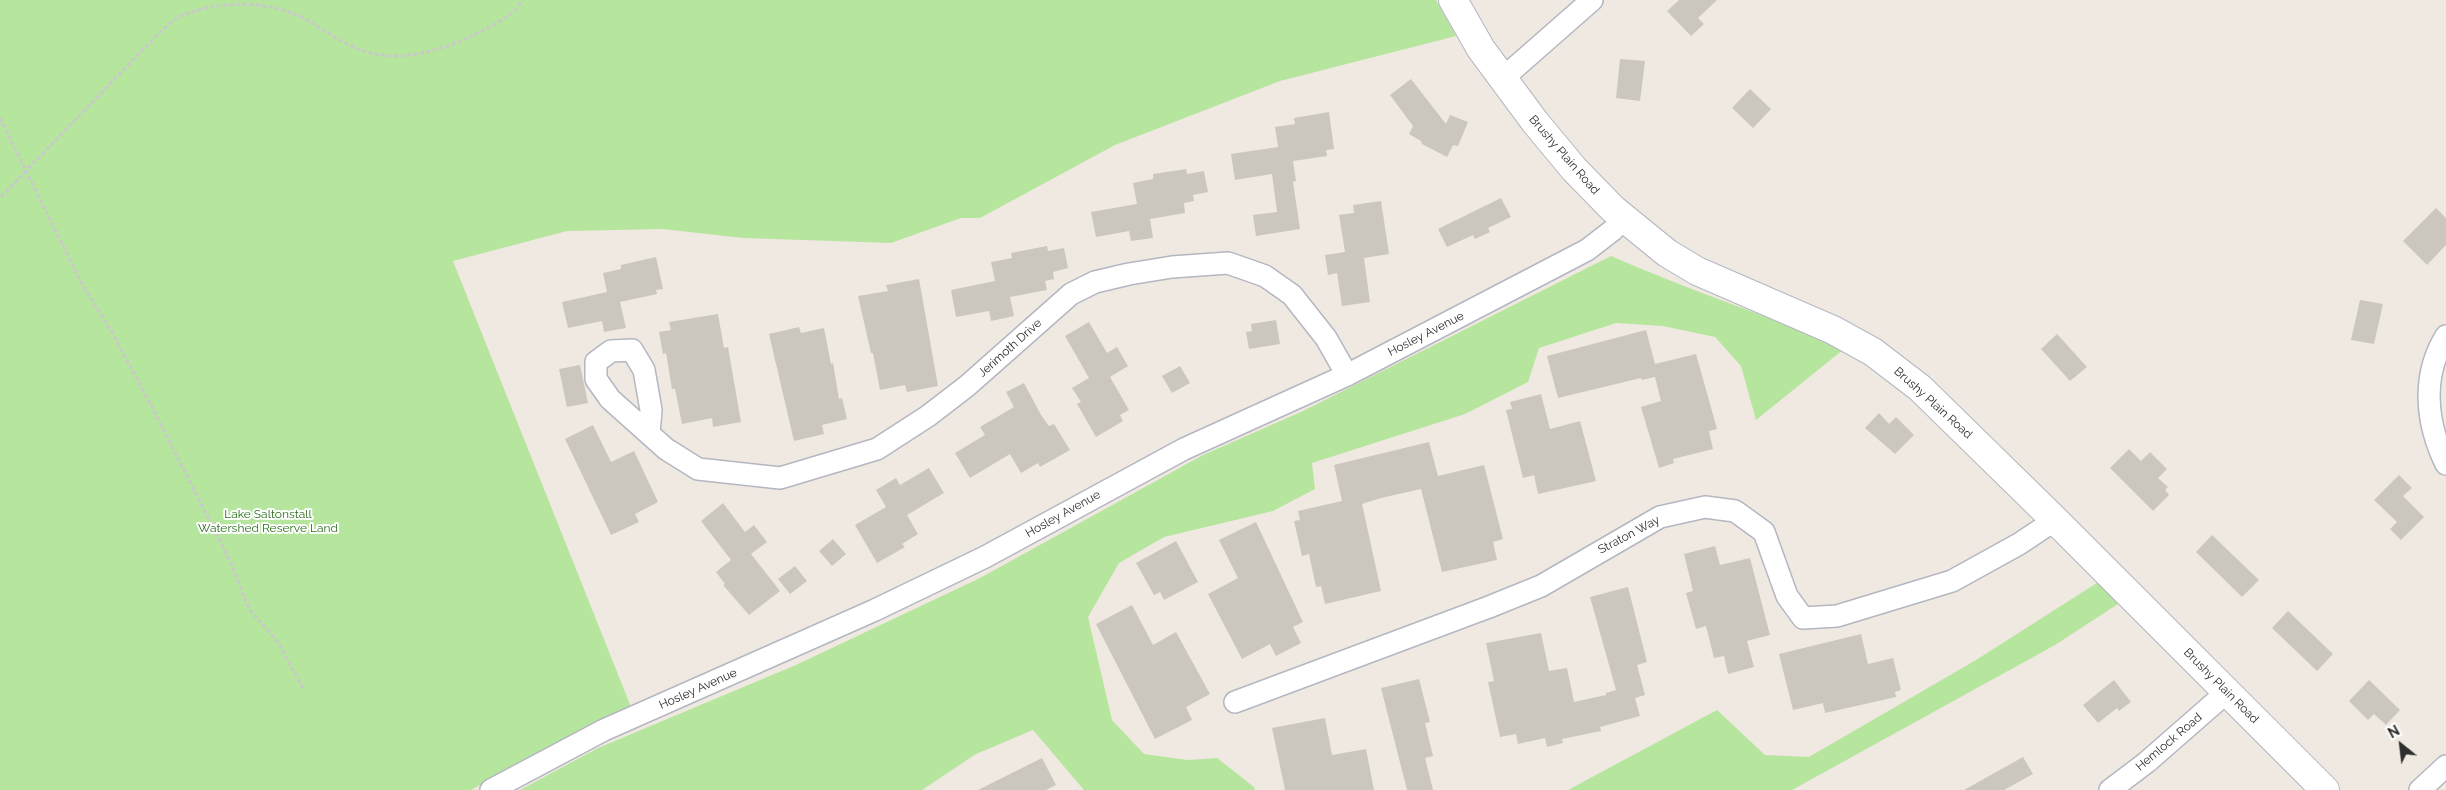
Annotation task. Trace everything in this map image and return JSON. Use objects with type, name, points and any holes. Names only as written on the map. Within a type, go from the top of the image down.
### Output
[{"type":"main road","name":"Brushy Plain Road","points":[[1453,0],[1481,49],[1502,79],[1574,169],[1624,218],[1666,253],[1697,270],[1815,321],[1873,352],[1920,388],[2056,520],[2325,790]]},
{"type":"street","points":[[1502,79],[1592,0]]},
{"type":"street","name":"Hosley Avenue","points":[[491,790],[604,730],[875,610],[985,557],[1184,449],[1347,375],[1587,250],[1613,230],[1624,218]]},
{"type":"street","name":"Jerimoth Drive","points":[[649,434],[666,449],[698,468],[780,478],[830,465],[877,449],[928,416],[967,386],[1071,294],[1095,282],[1128,274],[1172,267],[1228,263],[1264,276],[1292,295],[1326,338],[1347,375]]},
{"type":"street","points":[[2446,336],[2438,348],[2428,386],[2435,435],[2446,464]]},
{"type":"street","name":"Straton Way","points":[[1235,702],[1540,586],[1660,517],[1705,507],[1735,512],[1764,532],[1787,596],[1803,618],[1837,616],[1952,581],[2019,544],[2056,520]]},
{"type":"street","name":"Hemlock Road","points":[[2110,790],[2147,762],[2227,692]]},
{"type":"street","points":[[2420,790],[2446,766]]},
{"type":"path","points":[[0,198],[159,33],[182,16],[211,4],[246,1],[284,9],[364,52],[390,56],[421,53],[460,42],[492,26],[523,0]]},
{"type":"path","points":[[0,118],[83,286],[110,329],[151,405],[231,563],[242,594],[250,609],[277,641],[303,688]]},
{"type":"green space","name":"Lake Saltonstall Watershed Reserve Land","points":[[0,0],[1436,0],[1456,36],[1280,81],[1115,145],[980,218],[961,218],[891,243],[743,238],[662,229],[567,231],[453,261],[631,707],[574,733],[471,790],[0,790]]},
{"type":"green space","points":[[1611,256],[1844,349],[1756,420],[1741,366],[1715,337],[1663,326],[1616,323],[1539,348],[1528,382],[1465,414],[1312,463],[1315,489],[1273,511],[1164,537],[1119,563],[1088,617],[1112,720],[1144,754],[1187,760],[1217,758],[1254,787],[1255,790],[1084,790],[1033,730],[976,754],[922,790],[520,790],[598,748],[796,665],[980,578],[1203,455],[1301,412]]},
{"type":"green space","points":[[2100,581],[2121,602],[2055,645],[1792,790],[1568,790],[1717,710],[1765,755],[1809,757],[1976,660]]},
{"type":"building","points":[[1679,0],[1717,0],[1698,18],[1704,24],[1691,36],[1667,11]]},
{"type":"building","points":[[1620,59],[1645,61],[1640,101],[1616,98]]},
{"type":"building","points":[[1411,79],[1446,124],[1450,115],[1468,122],[1458,146],[1453,145],[1447,157],[1422,144],[1421,141],[1409,134],[1413,126],[1390,95]]},
{"type":"building","points":[[1750,89],[1771,109],[1753,128],[1732,108]]},
{"type":"building","points":[[1329,112],[1334,149],[1326,150],[1327,156],[1293,161],[1296,181],[1293,182],[1300,229],[1256,236],[1253,215],[1277,212],[1272,174],[1235,180],[1231,154],[1278,147],[1275,127],[1295,124],[1294,118]]},
{"type":"building","points":[[1186,169],[1187,174],[1204,171],[1208,192],[1193,195],[1194,201],[1184,203],[1185,213],[1150,219],[1153,238],[1131,241],[1129,231],[1096,237],[1091,212],[1137,204],[1133,183],[1153,179],[1153,174]]},
{"type":"building","points":[[1501,198],[1511,217],[1488,228],[1490,232],[1475,239],[1473,235],[1447,247],[1438,229]]},
{"type":"building","points":[[1381,201],[1389,254],[1364,258],[1370,302],[1342,306],[1337,273],[1328,275],[1325,255],[1345,252],[1339,215],[1354,213],[1353,205]]},
{"type":"building","points":[[2436,208],[2446,218],[2446,245],[2427,265],[2403,241]]},
{"type":"building","points":[[1047,246],[1048,251],[1064,248],[1068,268],[1053,272],[1054,279],[1045,281],[1047,290],[1010,297],[1014,316],[991,321],[989,311],[956,317],[951,290],[995,281],[991,262],[1012,258],[1011,253]]},
{"type":"building","points":[[656,257],[663,289],[656,290],[657,294],[620,302],[626,328],[604,332],[602,321],[568,328],[562,302],[607,292],[603,273],[621,269],[621,265]]},
{"type":"building","points":[[919,279],[938,386],[907,392],[905,385],[880,390],[873,353],[871,353],[858,296],[888,291],[886,285]]},
{"type":"building","points":[[2360,300],[2383,304],[2374,344],[2351,340]]},
{"type":"building","points":[[718,314],[724,348],[728,347],[741,422],[713,427],[712,418],[682,424],[675,389],[672,389],[666,353],[663,354],[659,332],[671,330],[669,322]]},
{"type":"building","points":[[1276,320],[1280,344],[1249,349],[1246,332],[1252,331],[1251,324]]},
{"type":"building","points":[[1089,322],[1107,353],[1117,347],[1128,366],[1110,377],[1129,410],[1120,415],[1123,421],[1096,437],[1077,404],[1081,402],[1072,388],[1089,378],[1065,336]]},
{"type":"building","points":[[799,327],[801,333],[824,328],[831,364],[833,363],[839,399],[842,398],[847,419],[822,425],[824,434],[794,441],[769,334]]},
{"type":"building","points":[[1646,330],[1655,364],[1696,354],[1717,429],[1709,431],[1713,449],[1673,459],[1674,463],[1659,468],[1641,407],[1661,401],[1655,377],[1642,380],[1641,378],[1558,398],[1547,356]]},
{"type":"building","points":[[2057,334],[2087,367],[2070,381],[2041,349]]},
{"type":"building","points":[[580,365],[588,403],[567,407],[559,369]]},
{"type":"building","points":[[1180,366],[1190,383],[1172,393],[1162,376]]},
{"type":"building","points":[[1024,383],[1041,415],[1049,426],[1054,424],[1070,450],[1040,467],[1038,463],[1021,473],[1010,454],[970,478],[955,453],[985,435],[980,427],[1014,407],[1006,392]]},
{"type":"building","points":[[1541,394],[1550,429],[1580,421],[1596,481],[1538,494],[1534,475],[1523,478],[1506,410],[1512,409],[1510,402]]},
{"type":"building","points":[[1879,413],[1889,424],[1896,417],[1914,435],[1895,454],[1865,428]]},
{"type":"building","points":[[593,425],[611,462],[634,451],[658,502],[635,514],[639,522],[611,535],[565,439]]},
{"type":"building","points":[[1429,442],[1438,476],[1484,465],[1503,539],[1493,542],[1497,560],[1442,572],[1421,489],[1381,498],[1362,504],[1381,591],[1325,604],[1321,586],[1316,587],[1309,554],[1302,556],[1294,521],[1300,520],[1298,511],[1342,501],[1334,465]]},
{"type":"building","points":[[2129,449],[2141,461],[2150,452],[2167,469],[2158,478],[2168,487],[2165,490],[2169,495],[2153,511],[2110,468]]},
{"type":"building","points":[[929,468],[944,493],[907,515],[918,534],[902,544],[905,547],[877,563],[855,525],[886,507],[876,490],[896,478],[900,485]]},
{"type":"building","points":[[2399,475],[2412,488],[2403,496],[2424,517],[2401,540],[2390,529],[2397,522],[2374,500]]},
{"type":"building","points":[[723,503],[745,532],[754,525],[767,542],[751,554],[780,591],[749,615],[723,585],[725,584],[716,572],[731,560],[701,521]]},
{"type":"building","points":[[1256,522],[1303,622],[1293,627],[1301,643],[1276,656],[1270,644],[1242,659],[1208,594],[1238,578],[1219,540]]},
{"type":"building","points":[[2212,535],[2259,580],[2242,597],[2196,552]]},
{"type":"building","points":[[833,539],[846,554],[832,566],[819,551]]},
{"type":"building","points":[[1176,541],[1198,582],[1164,600],[1160,592],[1154,595],[1136,563]]},
{"type":"building","points":[[1715,546],[1720,565],[1750,558],[1770,635],[1747,641],[1754,667],[1728,674],[1724,656],[1714,658],[1706,626],[1696,629],[1686,593],[1693,591],[1684,554]]},
{"type":"building","points":[[795,566],[807,581],[790,594],[778,579]]},
{"type":"building","points":[[1628,587],[1647,662],[1637,665],[1645,695],[1635,698],[1640,716],[1600,727],[1601,731],[1562,739],[1563,743],[1547,747],[1545,738],[1518,744],[1516,734],[1500,737],[1488,682],[1494,681],[1486,643],[1541,633],[1549,671],[1567,668],[1574,702],[1606,695],[1606,693],[1616,690],[1590,597]]},
{"type":"building","points":[[1132,605],[1153,645],[1176,632],[1210,694],[1186,707],[1192,720],[1155,739],[1096,624]]},
{"type":"building","points":[[2288,611],[2333,654],[2317,671],[2272,628]]},
{"type":"building","points":[[1861,634],[1868,664],[1893,658],[1901,690],[1895,692],[1896,697],[1825,713],[1823,703],[1793,710],[1779,654]]},
{"type":"building","points":[[1419,679],[1430,722],[1425,723],[1433,756],[1425,758],[1433,790],[1407,790],[1381,688]]},
{"type":"building","points":[[2114,680],[2131,702],[2119,711],[2117,708],[2098,723],[2083,705]]},
{"type":"building","points":[[2369,680],[2400,710],[2386,725],[2374,714],[2368,720],[2349,701]]},
{"type":"building","points":[[1325,718],[1332,755],[1366,749],[1374,790],[1285,790],[1272,728]]},
{"type":"building","points":[[2023,757],[2033,774],[2004,790],[1964,790]]},
{"type":"building","points":[[1042,758],[1056,785],[1046,790],[978,790]]}]
